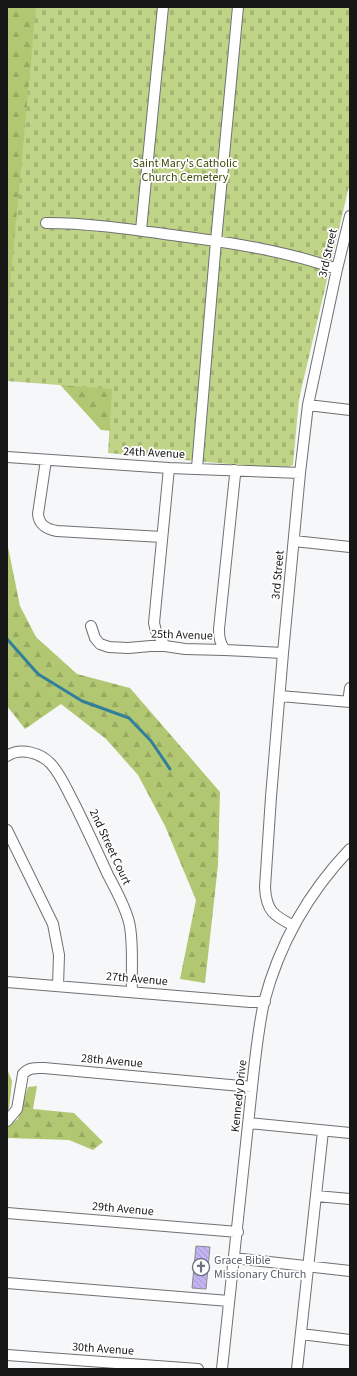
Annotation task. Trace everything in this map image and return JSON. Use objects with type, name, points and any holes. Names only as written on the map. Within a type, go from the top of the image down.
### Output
[{"type":"street","points":[[141,230],[163,7]]},
{"type":"street","points":[[197,468],[238,7]]},
{"type":"street","name":"3rd Street","points":[[294,926],[281,920],[269,909],[266,897],[265,887],[271,797],[283,653],[308,405],[350,216]]},
{"type":"street","points":[[46,223],[78,223],[141,230],[216,241],[297,256],[337,269]]},
{"type":"street","points":[[308,405],[350,410]]},
{"type":"street","name":"24th Avenue","points":[[7,457],[169,468],[300,473]]},
{"type":"street","points":[[46,460],[38,519],[42,524],[51,530],[162,536]]},
{"type":"street","points":[[165,646],[156,631],[154,623],[169,468]]},
{"type":"street","points":[[225,650],[221,645],[219,638],[219,629],[235,475],[234,470]]},
{"type":"street","points":[[294,541],[350,547]]},
{"type":"street","name":"25th Avenue","points":[[90,626],[95,638],[103,646],[128,648],[165,646],[185,649],[283,653]]},
{"type":"street","points":[[280,696],[349,702],[350,688]]},
{"type":"street","name":"2nd Street Court","points":[[8,755],[21,752],[43,757],[51,763],[68,791],[126,912],[131,932],[132,992]]},
{"type":"street","points":[[7,830],[52,924],[60,955],[58,986]]},
{"type":"street","name":"Kennedy Drive","points":[[222,1369],[238,1232],[252,1087],[265,1002],[272,976],[294,926],[314,892],[335,865],[350,849]]},
{"type":"street","name":"27th Avenue","points":[[7,982],[265,1002]]},
{"type":"street","name":"28th Avenue","points":[[7,1121],[17,1110],[23,1074],[30,1068],[252,1087]]},
{"type":"street","points":[[249,1122],[350,1133]]},
{"type":"street","points":[[297,1369],[323,1130]]},
{"type":"street","points":[[316,1196],[350,1200]]},
{"type":"street","name":"29th Avenue","points":[[7,1212],[238,1232]]},
{"type":"street","points":[[234,1258],[350,1271]]},
{"type":"street","points":[[7,1283],[229,1301]]},
{"type":"street","points":[[301,1334],[350,1340]]},
{"type":"street","name":"30th Avenue","points":[[7,1355],[191,1369]]},
{"type":"green space","points":[[7,7],[60,7],[114,344],[124,432],[101,430],[54,378],[7,377]]},
{"type":"green space","name":"Saint Mary's Catholic Church Cemetery","points":[[36,7],[350,7],[350,182],[299,399],[293,465],[289,467],[272,468],[108,453],[112,389],[7,381],[7,318]]},
{"type":"green space","points":[[7,542],[20,606],[36,637],[77,674],[130,688],[220,792],[218,865],[205,983],[180,979],[196,900],[165,826],[138,775],[106,739],[61,704],[25,729],[7,706]]},
{"type":"green space","points":[[7,1069],[12,1081],[9,1109],[7,1110]]},
{"type":"green space","points":[[37,1086],[33,1109],[74,1113],[103,1142],[93,1150],[69,1140],[7,1138],[7,1126],[18,1119],[28,1087]]},
{"type":"building","name":"Grace Bible Missionary Church","points":[[196,1246],[210,1247],[206,1289],[192,1288]]},
{"type":"waterway","points":[[7,639],[38,674],[82,701],[129,718],[151,741],[170,769]]},
{"type":"place","name":"Grace Bible Missionary Church","points":[[201,1267]]}]
